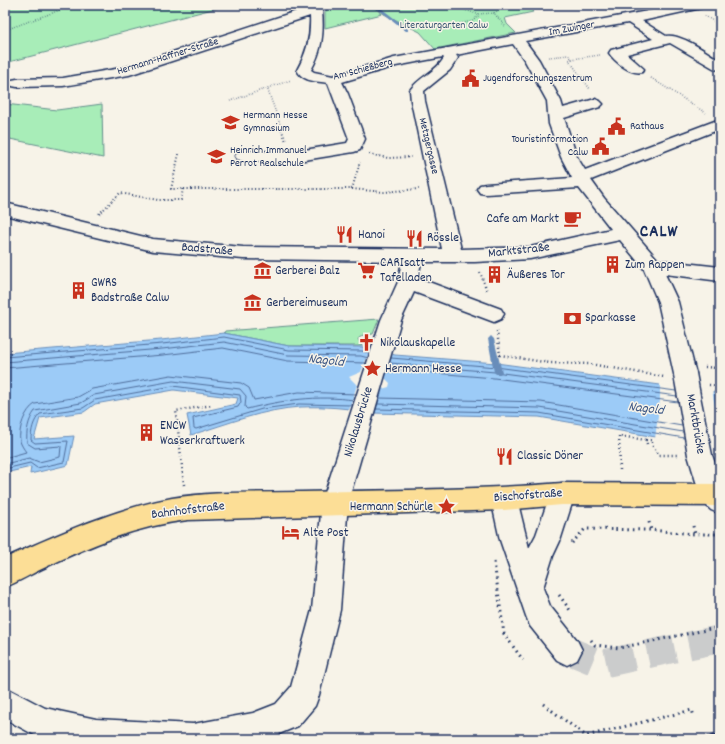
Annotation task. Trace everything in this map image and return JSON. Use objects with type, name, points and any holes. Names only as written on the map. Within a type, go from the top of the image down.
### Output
[{"type":"main road","name":"Bischofstraße","points":[[335,502],[504,499],[562,494],[718,497]]},
{"type":"main road","name":"Bahnhofstraße","points":[[8,571],[87,534],[159,512],[216,506],[335,502]]},
{"type":"street","name":"Im Zwinger","points":[[447,52],[630,19],[697,5]]},
{"type":"street","points":[[306,74],[304,70],[316,48],[319,8]]},
{"type":"street","name":"Hermann-Haffner-Straße","points":[[17,83],[63,82],[129,71],[319,8]]},
{"type":"street","points":[[630,19],[664,40]]},
{"type":"street","points":[[516,39],[532,60],[554,101],[557,124],[569,157],[598,202],[623,233],[652,266],[720,274]]},
{"type":"street","points":[[611,54],[670,39],[677,41],[720,66]]},
{"type":"street","name":"Am Schießberg","points":[[306,74],[316,78],[334,80],[394,62],[447,52]]},
{"type":"street","name":"Metzgergasse","points":[[447,52],[451,58],[448,65],[424,82],[417,90],[430,157],[453,256]]},
{"type":"street","points":[[611,54],[637,69]]},
{"type":"street","points":[[243,156],[292,157],[354,147],[357,139],[341,94],[334,80]]},
{"type":"street","points":[[556,115],[595,104]]},
{"type":"street","points":[[486,189],[583,180],[720,124]]},
{"type":"street","name":"Badstraße","points":[[5,209],[37,216],[86,230],[153,245],[243,254],[413,256]]},
{"type":"street","name":"Marktstraße","points":[[413,256],[475,256],[530,253],[623,233]]},
{"type":"street","name":"Nikolausbrücke","points":[[5,702],[40,722],[96,735],[193,739],[253,729],[287,715],[304,696],[326,610],[335,502],[391,320],[408,282],[413,256]]},
{"type":"street","name":"Marktbrücke","points":[[652,266],[668,302],[678,376],[699,452],[718,497]]},
{"type":"street","points":[[408,282],[494,314]]},
{"type":"street","points":[[562,494],[547,541],[540,551],[542,588],[540,616],[578,645]]},
{"type":"street","points":[[504,499],[513,540],[542,588]]},
{"type":"path","points":[[5,30],[74,5]]},
{"type":"path","points":[[450,5],[479,15],[487,16],[503,8],[502,5]]},
{"type":"path","points":[[494,13],[516,39]]},
{"type":"path","points":[[438,28],[473,21],[479,15]]},
{"type":"path","points":[[711,19],[720,25]]},
{"type":"path","points":[[554,57],[568,54],[572,59]]},
{"type":"path","points":[[586,82],[568,60],[611,54]]},
{"type":"path","points":[[637,69],[707,114]]},
{"type":"path","points":[[230,100],[306,74]]},
{"type":"path","points":[[267,88],[292,157]]},
{"type":"path","points":[[363,153],[388,158],[430,157]]},
{"type":"path","points":[[179,154],[171,189],[352,189],[384,192],[438,188]]},
{"type":"path","points":[[352,189],[361,160]]},
{"type":"path","points":[[103,210],[120,194],[158,200],[181,200],[183,189]]},
{"type":"path","points":[[475,256],[494,314],[500,356],[550,363],[590,364],[678,376]]},
{"type":"path","points":[[716,368],[720,372]]},
{"type":"path","points":[[709,385],[720,386]]},
{"type":"path","points":[[187,508],[176,411],[213,405]]},
{"type":"path","points":[[620,470],[619,436],[652,440],[652,445],[659,455],[699,452]]},
{"type":"path","points":[[646,440],[647,444]]},
{"type":"path","points":[[649,522],[651,530]]},
{"type":"path","points":[[692,526],[695,534]]},
{"type":"path","points":[[570,546],[585,529],[651,530],[695,534],[720,534]]},
{"type":"path","points":[[497,586],[504,634],[523,660]]},
{"type":"path","points":[[542,588],[572,614]]},
{"type":"path","points":[[578,645],[619,648],[720,627]]},
{"type":"path","points":[[543,704],[586,736],[692,710],[694,716]]},
{"type":"green space","points":[[5,5],[228,5],[5,63]]},
{"type":"green space","points":[[333,5],[371,5],[382,14],[325,28],[325,12]]},
{"type":"green space","name":"Literaturgarten Calw","points":[[372,5],[527,5],[533,12],[505,18],[507,24],[516,33],[435,49],[420,32],[384,14]]},
{"type":"green space","points":[[5,104],[57,110],[102,104],[103,158],[5,138]]},
{"type":"green space","points":[[379,319],[373,334],[363,335],[358,339],[362,346],[289,346],[224,333],[225,331]]},
{"type":"water","name":"Nagold","points":[[224,333],[289,346],[363,347],[395,355],[496,363],[720,393],[720,448],[539,417],[373,413],[319,407],[287,408],[259,414],[191,435],[187,415],[236,404],[238,398],[174,390],[95,404],[84,412],[40,418],[34,439],[74,436],[68,465],[30,474],[31,467],[5,473],[5,353],[161,340]]},
{"type":"pier","points":[[371,347],[393,353],[385,378],[390,383],[389,387],[382,389],[372,415],[349,410],[357,385],[349,377],[361,372]]},
{"type":"pier","points":[[660,382],[712,390],[716,412],[720,418],[720,450],[655,439],[660,400]]},
{"type":"waterway","points":[[375,5],[407,30]]},
{"type":"waterway","points":[[491,339],[498,372]]},
{"type":"tunnel","points":[[567,650],[601,664],[720,639]]},
{"type":"railway","points":[[703,739],[720,735]]},
{"type":"place","name":"Jugendforschungszentrum","points":[[470,79]]},
{"type":"place","name":"Hermann Hesse Gymnasium","points":[[230,122]]},
{"type":"place","name":"Rathaus","points":[[617,127]]},
{"type":"place","name":"Touristinformation Calw","points":[[601,146]]},
{"type":"place","name":"Heinrich Immanuel Perrot Realschule","points":[[217,157]]},
{"type":"place","name":"Cafe am Markt","points":[[572,219]]},
{"type":"place","name":"Hanoi","points":[[345,235]]},
{"type":"place","name":"Rössle","points":[[414,238]]},
{"type":"place","name":"Zum Rappen","points":[[612,265]]},
{"type":"place","name":"CARIsatt Tafelladen","points":[[367,270]]},
{"type":"place","name":"Gerberei Balz","points":[[262,271]]},
{"type":"place","name":"Äußeres Tor","points":[[494,275]]},
{"type":"place","name":"GWRS Badstraße Calw","points":[[78,290]]},
{"type":"place","name":"Gerbereimuseum","points":[[253,303]]},
{"type":"place","name":"Sparkasse","points":[[572,318]]},
{"type":"place","name":"Nikolauskapelle","points":[[367,343]]},
{"type":"place","name":"Hermann Hesse","points":[[372,369]]},
{"type":"place","name":"ENCW Wasserkraftwerk","points":[[147,433]]},
{"type":"place","name":"Classic Döner","points":[[504,456]]},
{"type":"place","name":"Hermann Schürle","points":[[446,507]]},
{"type":"place","name":"Alte Post","points":[[290,533]]},
{"type":"district","name":"CALW","points":[[659,233]]}]
